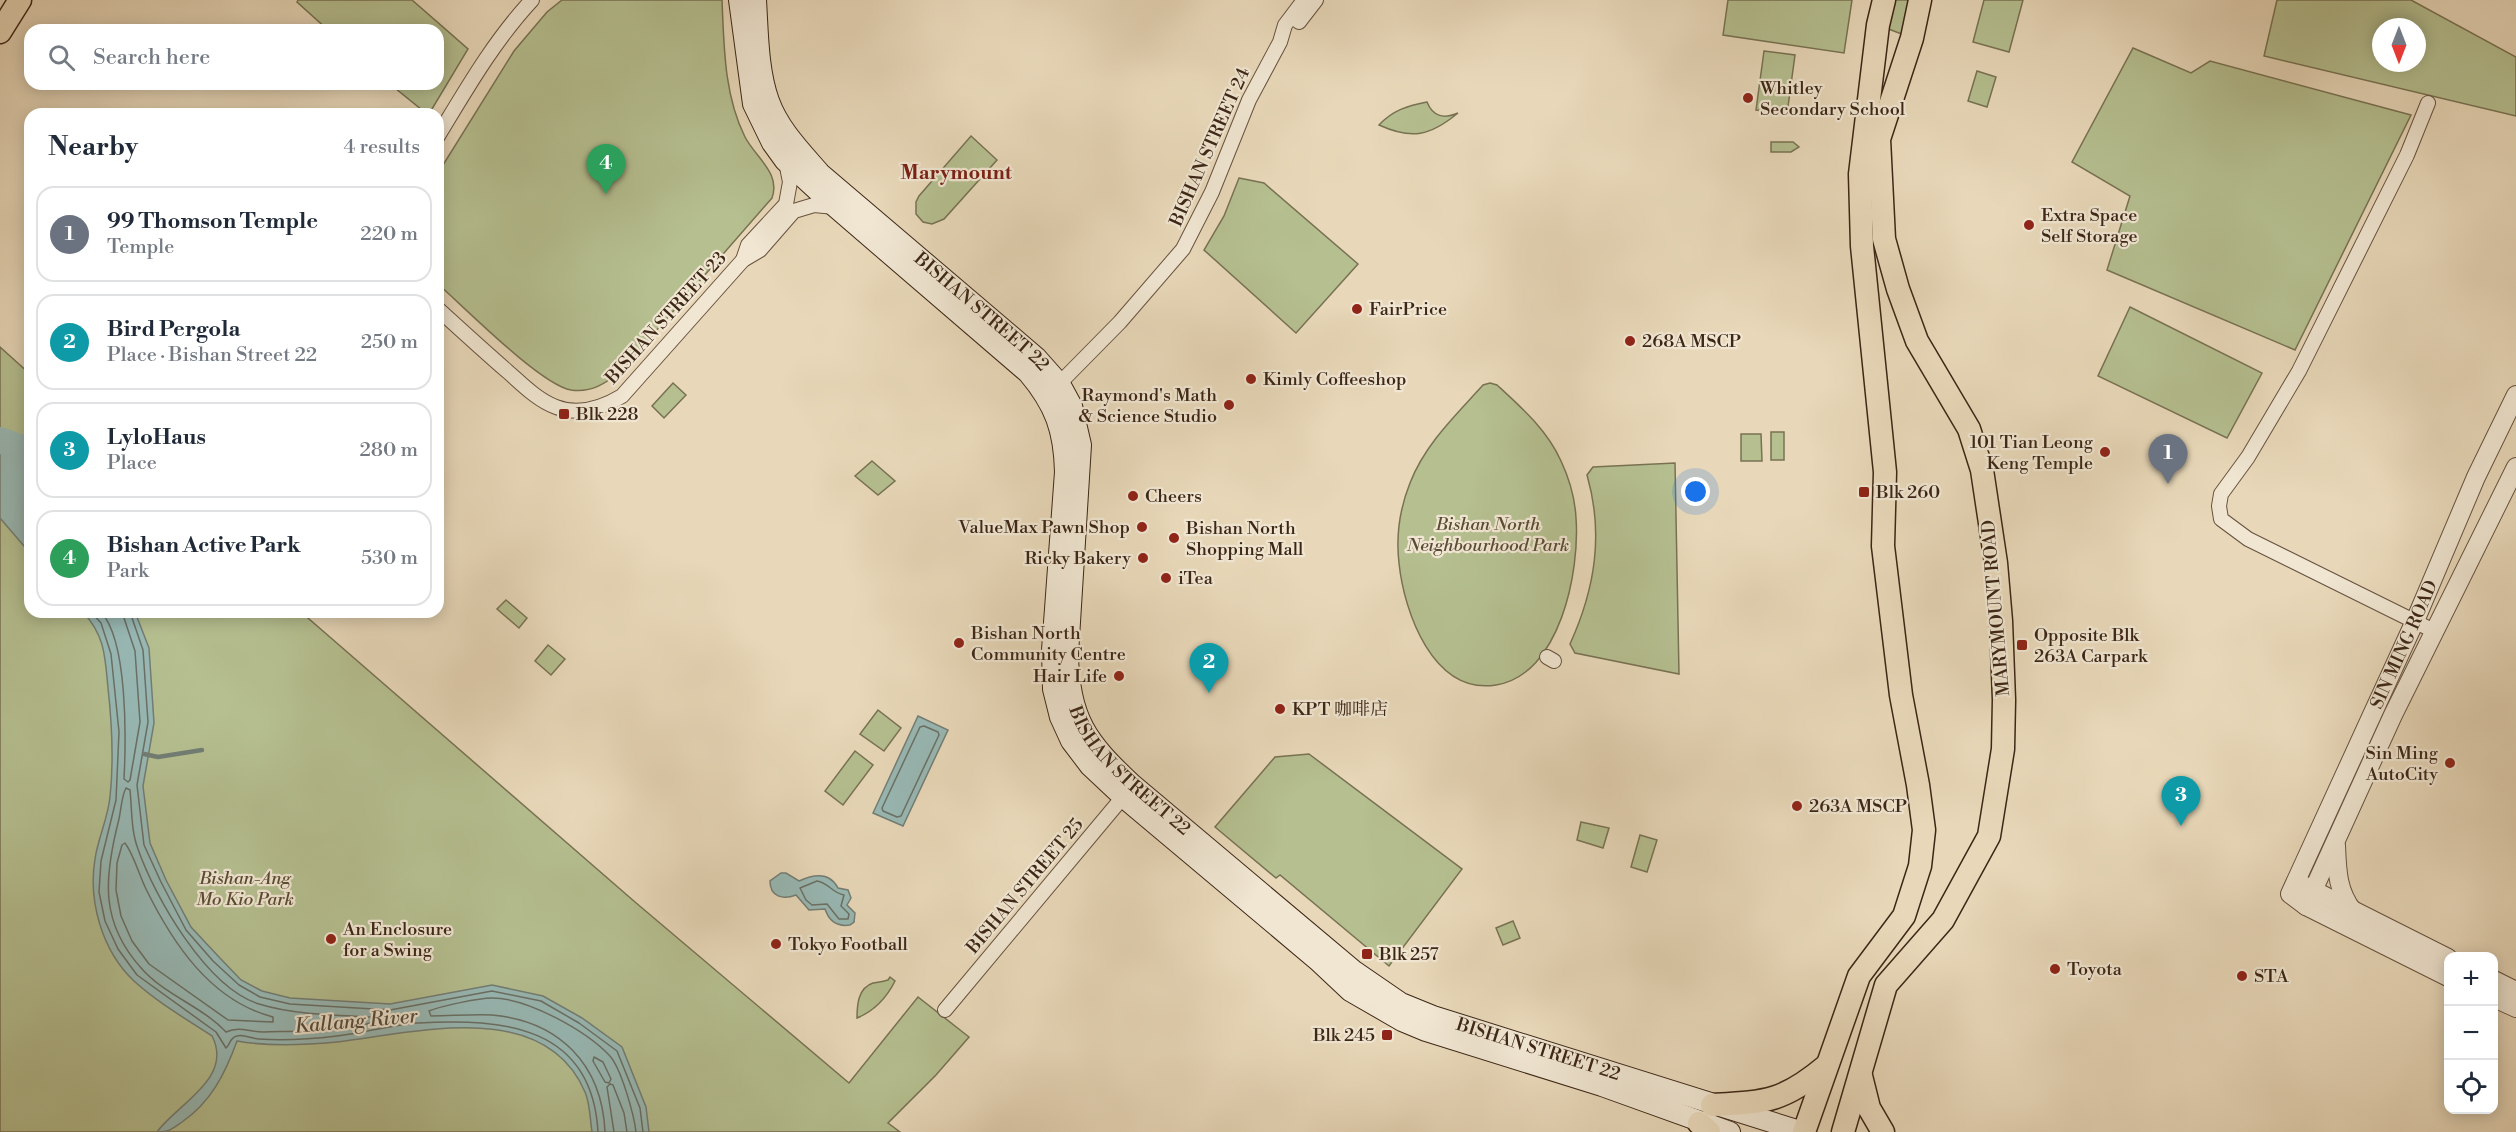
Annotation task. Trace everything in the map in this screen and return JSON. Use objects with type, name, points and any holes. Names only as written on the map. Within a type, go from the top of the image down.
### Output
[{"type":"main road","points":[[0,32],[20,0]]},
{"type":"main road","name":"BISHAN STREET 22","points":[[739,0],[753,104],[772,143],[785,161],[1028,373],[1054,390],[1072,406],[1081,445],[1068,683],[1075,710],[1085,731],[1128,791],[1350,991],[1402,1021],[1426,1031],[1707,1120],[1730,1132]]},
{"type":"main road","name":"BISHAN STREET 22","points":[[756,0],[760,50],[769,101],[796,146],[820,173],[1036,357],[1054,390]]},
{"type":"main road","points":[[1803,1132],[1859,976],[1904,916],[1920,866],[1924,830],[1901,695],[1883,546],[1885,472],[1863,246],[1860,174],[1878,25],[1884,0]]},
{"type":"main road","name":"MARYMOUNT ROAD","points":[[1843,1132],[1886,985],[1943,920],[1989,836],[2003,749],[2001,621],[1996,563],[1982,470],[1969,429],[1917,341],[1898,289],[1884,239],[1879,139],[1912,38],[1920,0]]},
{"type":"main road","points":[[1707,1120],[1753,1103],[1781,1097],[1805,1084],[1826,1066]]},
{"type":"main road","points":[[1860,1074],[1869,1108],[1883,1132]]},
{"type":"main road","name":"BISHAN STREET 22","points":[[1707,1120],[1803,1132]]},
{"type":"street","points":[[444,126],[484,59],[510,24],[532,0]]},
{"type":"street","name":"BISHAN STREET 24","points":[[1054,390],[1127,315],[1183,249],[1212,192],[1253,92],[1280,42],[1285,25],[1304,0]]},
{"type":"street","name":"BISHAN STREET 24","points":[[1280,42],[1316,0]]},
{"type":"street","points":[[2428,103],[2407,155],[2299,371],[2248,457],[2221,494],[2219,506],[2221,519],[2248,538],[2434,631]]},
{"type":"street","name":"BISHAN STREET 23","points":[[743,260],[748,245],[786,204],[790,182],[785,161]]},
{"type":"street","name":"BISHAN STREET 23","points":[[444,314],[533,394],[556,407],[577,411],[593,410],[622,396],[743,260],[760,250],[794,211],[814,205],[835,207]]},
{"type":"street","name":"SIN MING ROAD","points":[[2516,395],[2476,477],[2415,621],[2293,888],[2310,898],[2434,631],[2516,467]]},
{"type":"street","name":"BISHAN STREET 25","points":[[945,1010],[1128,791]]},
{"type":"street","points":[[2336,840],[2340,889],[2345,901],[2353,911]]},
{"type":"street","points":[[2310,898],[2353,911],[2444,956]]},
{"type":"street","points":[[2310,898],[2444,974]]},
{"type":"street","points":[[2498,982],[2516,991]]},
{"type":"street","points":[[2498,1000],[2516,1008]]},
{"type":"green space","points":[[298,0],[412,0],[439,24],[321,24],[297,2]]},
{"type":"green space","points":[[562,0],[722,0],[726,70],[733,104],[745,137],[770,173],[774,189],[772,198],[621,371],[598,386],[579,391],[558,385],[541,375],[503,344],[444,290],[444,163],[514,51],[547,12]]},
{"type":"green space","points":[[1728,0],[1852,0],[1844,53],[1723,35]]},
{"type":"green space","points":[[1884,0],[1920,0],[1912,38],[1878,25]]},
{"type":"green space","points":[[1984,0],[2023,0],[2009,52],[1973,42]]},
{"type":"green space","points":[[2277,0],[2411,0],[2516,57],[2516,116],[2264,56]]},
{"type":"green space","points":[[444,28],[468,49],[444,89]]},
{"type":"green space","points":[[2133,48],[2191,73],[2210,61],[2411,115],[2295,350],[2107,270],[2130,196],[2072,162]]},
{"type":"green space","points":[[1764,51],[1795,55],[1787,114],[1756,110]]},
{"type":"green space","points":[[1977,71],[1996,77],[1987,107],[1968,101]]},
{"type":"green space","points":[[397,90],[443,90],[433,108],[420,108]]},
{"type":"green space","points":[[1427,102],[1436,114],[1448,116],[1458,113],[1438,127],[1420,133],[1401,133],[1379,125],[1401,109]]},
{"type":"green space","points":[[971,136],[997,160],[944,219],[932,224],[923,222],[916,214],[916,202],[919,196]]},
{"type":"green space","points":[[1771,142],[1793,142],[1799,147],[1791,152],[1771,152]]},
{"type":"green space","points":[[1239,178],[1264,183],[1358,264],[1296,333],[1204,250],[1224,216]]},
{"type":"green space","points":[[2130,307],[2262,373],[2227,438],[2098,376]]},
{"type":"green space","name":"Bishan-Ang Mo Kio Park","points":[[0,347],[24,369],[24,618],[308,618],[635,902],[849,1083],[918,997],[969,1037],[936,1075],[888,1123],[900,1132],[0,1132]]},
{"type":"green space","points":[[673,383],[686,395],[664,418],[652,406]]},
{"type":"green space","name":"Bishan North Neighbourhood Park","points":[[1490,383],[1497,385],[1525,411],[1549,439],[1567,474],[1573,496],[1576,540],[1574,565],[1562,618],[1550,642],[1536,662],[1518,677],[1496,685],[1474,685],[1455,677],[1439,664],[1415,626],[1402,583],[1398,553],[1399,533],[1401,512],[1407,493],[1424,455],[1462,407],[1483,385]]},
{"type":"green space","points":[[1771,432],[1784,432],[1784,460],[1771,460]]},
{"type":"green space","points":[[1741,434],[1761,434],[1762,461],[1741,461]]},
{"type":"green space","points":[[872,461],[895,481],[878,495],[855,476]]},
{"type":"green space","points":[[1675,463],[1679,674],[1575,653],[1570,644],[1586,603],[1596,540],[1592,497],[1587,475],[1593,467]]},
{"type":"green space","points":[[506,600],[527,618],[519,628],[497,609]]},
{"type":"green space","points":[[548,645],[565,659],[551,675],[535,661]]},
{"type":"green space","points":[[878,710],[901,728],[884,751],[860,734]]},
{"type":"green space","points":[[855,751],[873,765],[843,805],[825,791]]},
{"type":"green space","points":[[1309,754],[1462,869],[1389,966],[1280,875],[1276,878],[1215,827],[1275,757]]},
{"type":"green space","points":[[1581,822],[1609,828],[1603,848],[1577,840]]},
{"type":"green space","points":[[1640,835],[1657,840],[1647,872],[1631,867]]},
{"type":"green space","points":[[1513,921],[1520,938],[1503,945],[1496,928]]},
{"type":"green space","points":[[890,977],[895,981],[884,998],[869,1012],[857,1018],[858,1003],[864,989],[868,985],[888,980]]},
{"type":"water","points":[[0,433],[24,458],[24,546],[0,518]]},
{"type":"water","name":"Kallang River","points":[[88,618],[137,618],[149,648],[154,723],[143,786],[150,843],[166,880],[191,927],[241,980],[262,991],[290,998],[390,1004],[492,985],[543,996],[582,1018],[622,1047],[646,1107],[649,1132],[592,1132],[587,1096],[566,1062],[540,1043],[509,1032],[475,1028],[439,1029],[312,1044],[274,1045],[237,1041],[222,1076],[201,1106],[173,1128],[157,1132],[210,1077],[216,1065],[217,1051],[212,1036],[162,1003],[134,981],[113,955],[100,924],[93,875],[96,851],[110,797],[111,729],[103,647]]},
{"type":"water","points":[[918,716],[948,730],[903,826],[873,813]]},
{"type":"water","points":[[781,873],[786,873],[799,881],[816,876],[826,877],[831,879],[838,888],[848,890],[851,898],[847,905],[855,913],[854,922],[850,925],[837,924],[831,920],[825,909],[809,910],[796,895],[782,897],[775,894],[770,881]]},
{"type":"waterway","points":[[0,440],[24,449]]},
{"type":"waterway","points":[[144,754],[158,757],[202,750]]},
{"type":"place","name":"Whitley Secondary School","points":[[1748,98]]},
{"type":"place","name":"Bishan Active Park","points":[[606,194]]},
{"type":"place","name":"Extra Space Self Storage","points":[[2029,225]]},
{"type":"place","name":"FairPrice","points":[[1357,309]]},
{"type":"place","name":"268A MSCP","points":[[1630,341]]},
{"type":"place","name":"Kimly Coffeeshop","points":[[1251,379]]},
{"type":"place","name":"Raymond's Math & Science Studio","points":[[1229,405]]},
{"type":"place","name":"Blk 228","points":[[564,414]]},
{"type":"place","name":"101 Tian Leong Keng Temple","points":[[2105,452]]},
{"type":"place","name":"99 Thomson Temple","points":[[2168,484]]},
{"type":"place","name":"Blk 260","points":[[1864,492]]},
{"type":"place","name":"Cheers","points":[[1133,496]]},
{"type":"place","name":"ValueMax Pawn Shop","points":[[1142,527]]},
{"type":"place","name":"Bishan North Shopping Mall","points":[[1174,538]]},
{"type":"place","name":"Ricky Bakery","points":[[1143,558]]},
{"type":"place","name":"iTea","points":[[1166,578]]},
{"type":"place","name":"Bishan North Community Centre","points":[[959,643]]},
{"type":"place","name":"Opposite Blk 263A Carpark","points":[[2022,645]]},
{"type":"place","name":"Hair Life","points":[[1119,676]]},
{"type":"place","name":"Bird Pergola","points":[[1209,693]]},
{"type":"place","name":"KPT 咖啡店","points":[[1280,709]]},
{"type":"place","name":"Sin Ming AutoCity","points":[[2450,763]]},
{"type":"place","name":"263A MSCP","points":[[1797,806]]},
{"type":"place","name":"LyloHaus","points":[[2181,826]]},
{"type":"place","name":"An Enclosure for a Swing","points":[[331,939]]},
{"type":"place","name":"Tokyo Football","points":[[776,944]]},
{"type":"place","name":"Blk 257","points":[[1367,954]]},
{"type":"place","name":"Toyota","points":[[2055,969]]},
{"type":"place","name":"STA","points":[[2242,976]]},
{"type":"place","name":"Blk 245","points":[[1387,1035]]},
{"type":"district","name":"Marymount","points":[[956,173]]}]
